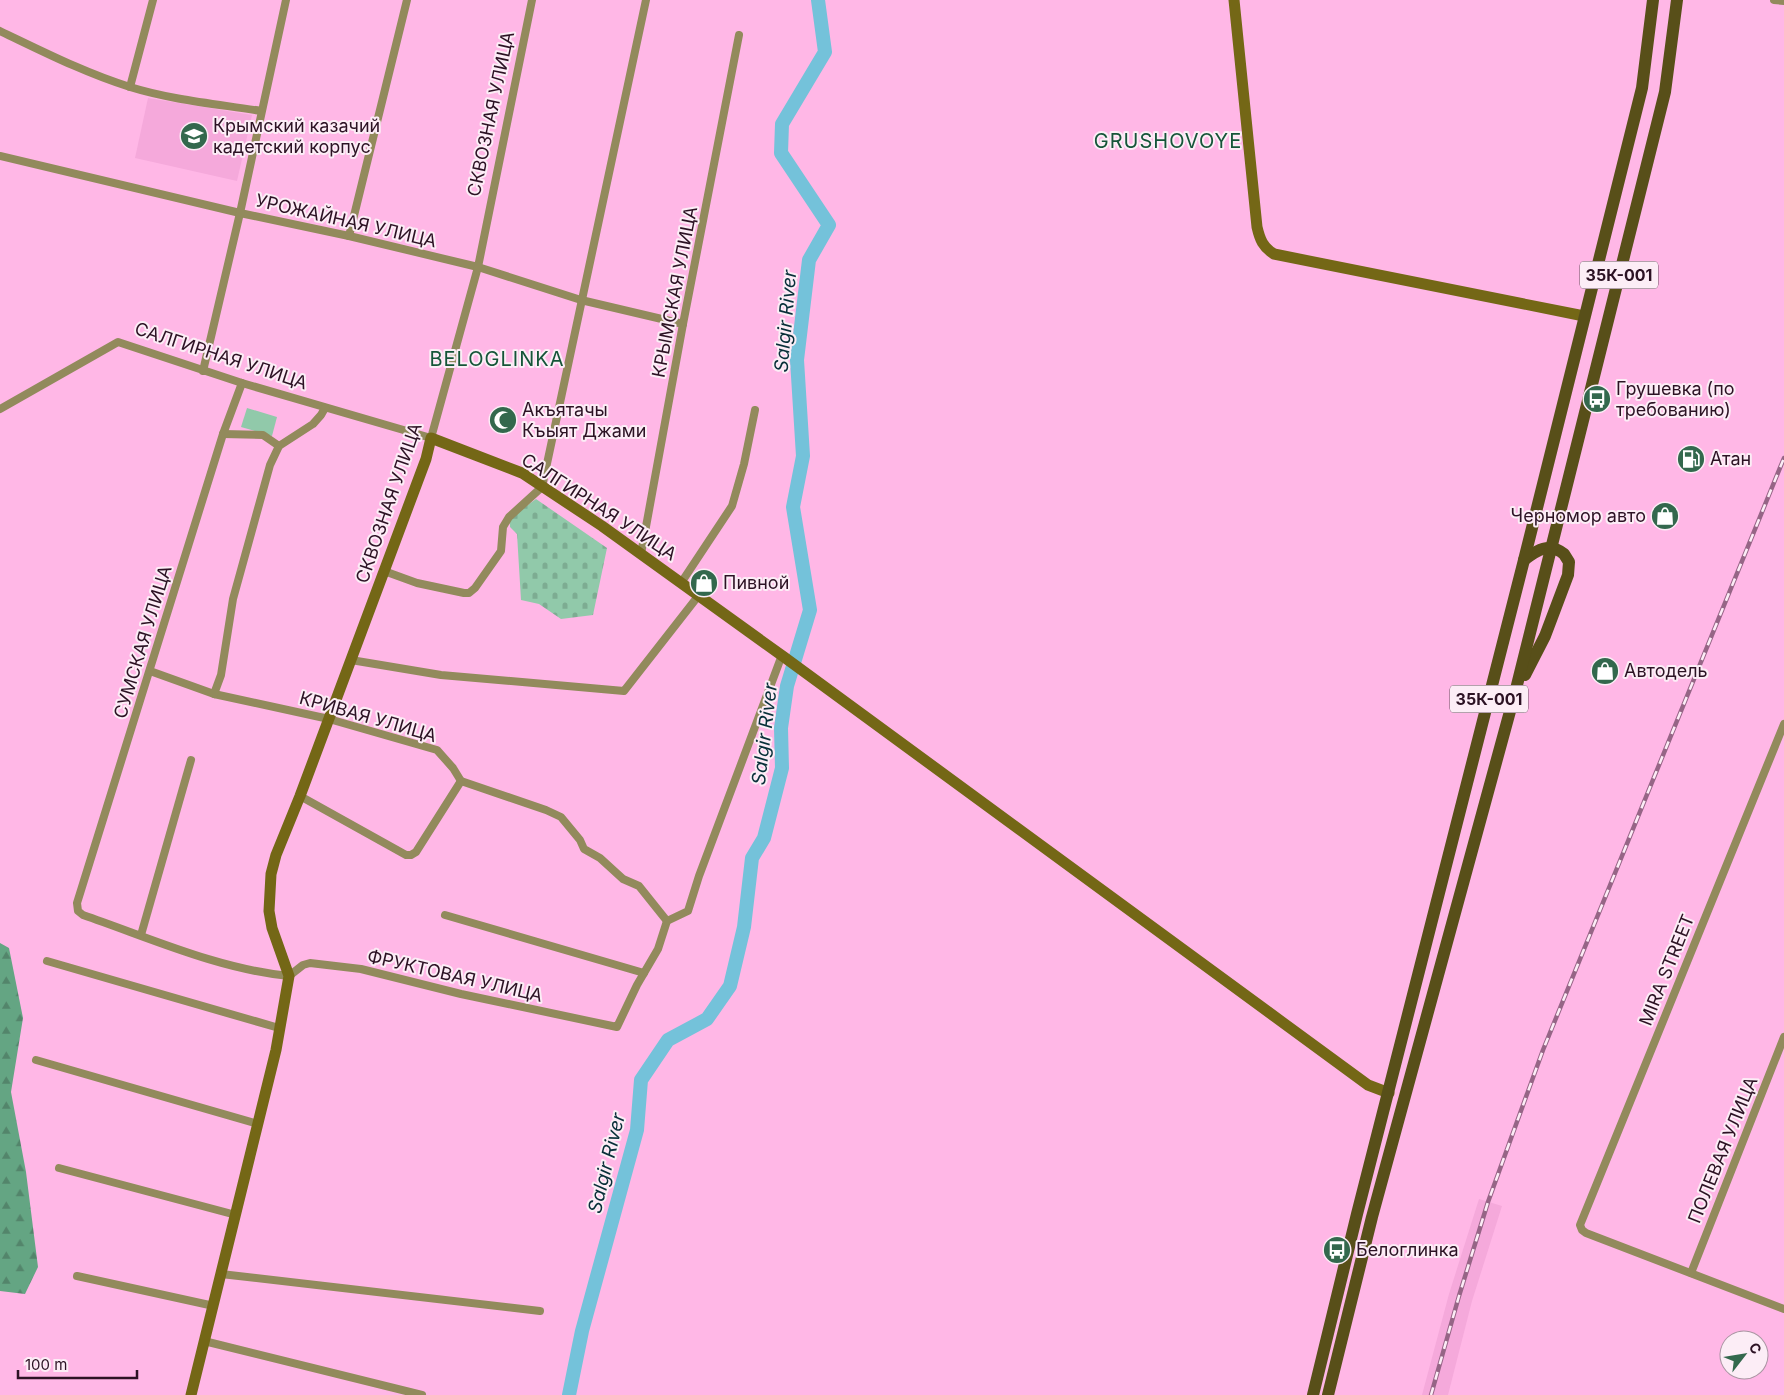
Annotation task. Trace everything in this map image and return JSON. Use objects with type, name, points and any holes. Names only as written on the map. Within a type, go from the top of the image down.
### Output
[{"type":"main road","points":[[1234,0],[1257,228],[1263,244],[1268,250],[1274,254],[1584,316]]},
{"type":"main road","name":"35К-001","points":[[1313,1395],[1357,1214],[1642,88],[1653,0]]},
{"type":"main road","name":"35К-001","points":[[1328,1395],[1374,1209],[1555,549],[1556,525],[1665,92],[1677,0]]},
{"type":"main road","name":"САЛГИРНАЯ УЛИЦА","points":[[431,438],[522,473],[602,526],[811,676],[1368,1085],[1389,1093]]},
{"type":"main road","name":"СКВОЗНАЯ УЛИЦА","points":[[289,976],[272,928],[269,911],[269,892],[276,855],[384,572],[426,459],[431,438]]},
{"type":"main road","points":[[1515,692],[1546,636],[1568,574],[1569,562],[1564,554],[1555,549],[1536,551],[1524,560]]},
{"type":"main road","points":[[191,1395],[276,1050],[289,976]]},
{"type":"street","points":[[130,87],[153,0]]},
{"type":"street","points":[[202,371],[240,213],[286,0]]},
{"type":"street","points":[[349,236],[407,0]]},
{"type":"street","name":"СКВОЗНАЯ УЛИЦА","points":[[431,438],[478,267],[532,0]]},
{"type":"street","points":[[384,572],[417,583],[464,594],[469,593],[475,588],[501,551],[503,527],[509,517],[542,486],[646,0]]},
{"type":"street","points":[[1774,0],[1784,1]]},
{"type":"street","points":[[0,31],[83,70],[130,87],[187,100],[261,111]]},
{"type":"street","name":"КРЫМСКАЯ УЛИЦА","points":[[641,554],[683,324],[740,35]]},
{"type":"street","name":"УРОЖАЙНАЯ УЛИЦА","points":[[0,156],[478,267],[581,300],[683,324]]},
{"type":"street","name":"САЛГИРНАЯ УЛИЦА","points":[[0,409],[118,342],[202,371],[431,438]]},
{"type":"street","name":"СУМСКАЯ УЛИЦА","points":[[141,935],[83,915],[78,910],[77,903],[223,434],[242,383]]},
{"type":"street","points":[[214,694],[221,675],[233,599],[270,465],[279,446],[313,424],[325,408]]},
{"type":"street","points":[[681,583],[732,506],[744,464],[755,410]]},
{"type":"street","points":[[223,434],[263,435],[279,446]]},
{"type":"street","points":[[351,660],[441,675],[624,691],[699,595]]},
{"type":"street","points":[[445,914],[644,973],[658,949],[667,921],[688,911],[699,876],[783,656]]},
{"type":"street","name":"КРИВАЯ УЛИЦА","points":[[150,671],[214,694],[329,719],[437,750],[453,768],[461,782]]},
{"type":"street","name":"MIRA STREET","points":[[1690,1273],[1586,1233],[1580,1228],[1580,1223],[1784,724]]},
{"type":"street","points":[[191,760],[141,935],[216,961],[262,973],[289,976]]},
{"type":"street","points":[[300,796],[406,855],[416,852],[461,782],[546,810],[561,817],[580,840],[584,850],[600,858],[623,879],[639,886],[667,921]]},
{"type":"street","points":[[47,961],[279,1028]]},
{"type":"street","name":"ФРУКТОВАЯ УЛИЦА","points":[[289,976],[303,965],[310,963],[361,969],[461,994],[617,1027],[636,984],[644,973]]},
{"type":"street","name":"ПОЛЕВАЯ УЛИЦА","points":[[1690,1273],[1784,1037]]},
{"type":"street","points":[[36,1060],[258,1124]]},
{"type":"street","points":[[58,1168],[236,1214]]},
{"type":"street","points":[[1690,1273],[1784,1309]]},
{"type":"street","points":[[221,1274],[540,1311]]},
{"type":"street","points":[[76,1276],[214,1306]]},
{"type":"street","points":[[204,1341],[422,1395]]},
{"type":"shaded area","name":"Крымский казачий кадетский корпус","points":[[148,98],[252,115],[237,181],[135,158]]},
{"type":"shaded area","points":[[1479,1199],[1502,1206],[1472,1301],[1448,1395],[1422,1395],[1449,1294]]},
{"type":"green space","points":[[247,408],[277,417],[272,436],[241,427]]},
{"type":"green space","points":[[536,499],[607,548],[593,615],[561,619],[539,604],[521,600],[517,534],[510,527],[510,518]]},
{"type":"green space","points":[[0,943],[9,948],[23,1018],[11,1092],[26,1172],[38,1267],[25,1294],[0,1291]]},
{"type":"waterway","name":"Salgir River","points":[[569,1395],[582,1331],[637,1130],[641,1080],[668,1040],[707,1019],[730,986],[744,927],[752,858],[764,838],[782,768],[781,728],[787,686],[810,610],[793,507],[803,456],[797,360],[809,260],[829,225],[781,153],[782,124],[825,52],[818,0]]},
{"type":"railway","points":[[1431,1395],[1488,1202],[1543,1050],[1784,458]]},
{"type":"place","name":"Крымский казачий кадетский корпус","points":[[194,136]]},
{"type":"place","name":"Грушевка (по требованию)","points":[[1597,399]]},
{"type":"place","name":"Акъятачы Къыят Джами","points":[[503,420]]},
{"type":"place","name":"Атан","points":[[1691,459]]},
{"type":"place","name":"Черномор авто","points":[[1665,516]]},
{"type":"place","name":"Пивной","points":[[704,583]]},
{"type":"place","name":"Автодель","points":[[1605,671]]},
{"type":"place","name":"Белоглинка","points":[[1337,1250]]},
{"type":"district","name":"GRUSHOVOYE","points":[[1168,141]]},
{"type":"district","name":"BELOGLINKA","points":[[497,359]]}]
